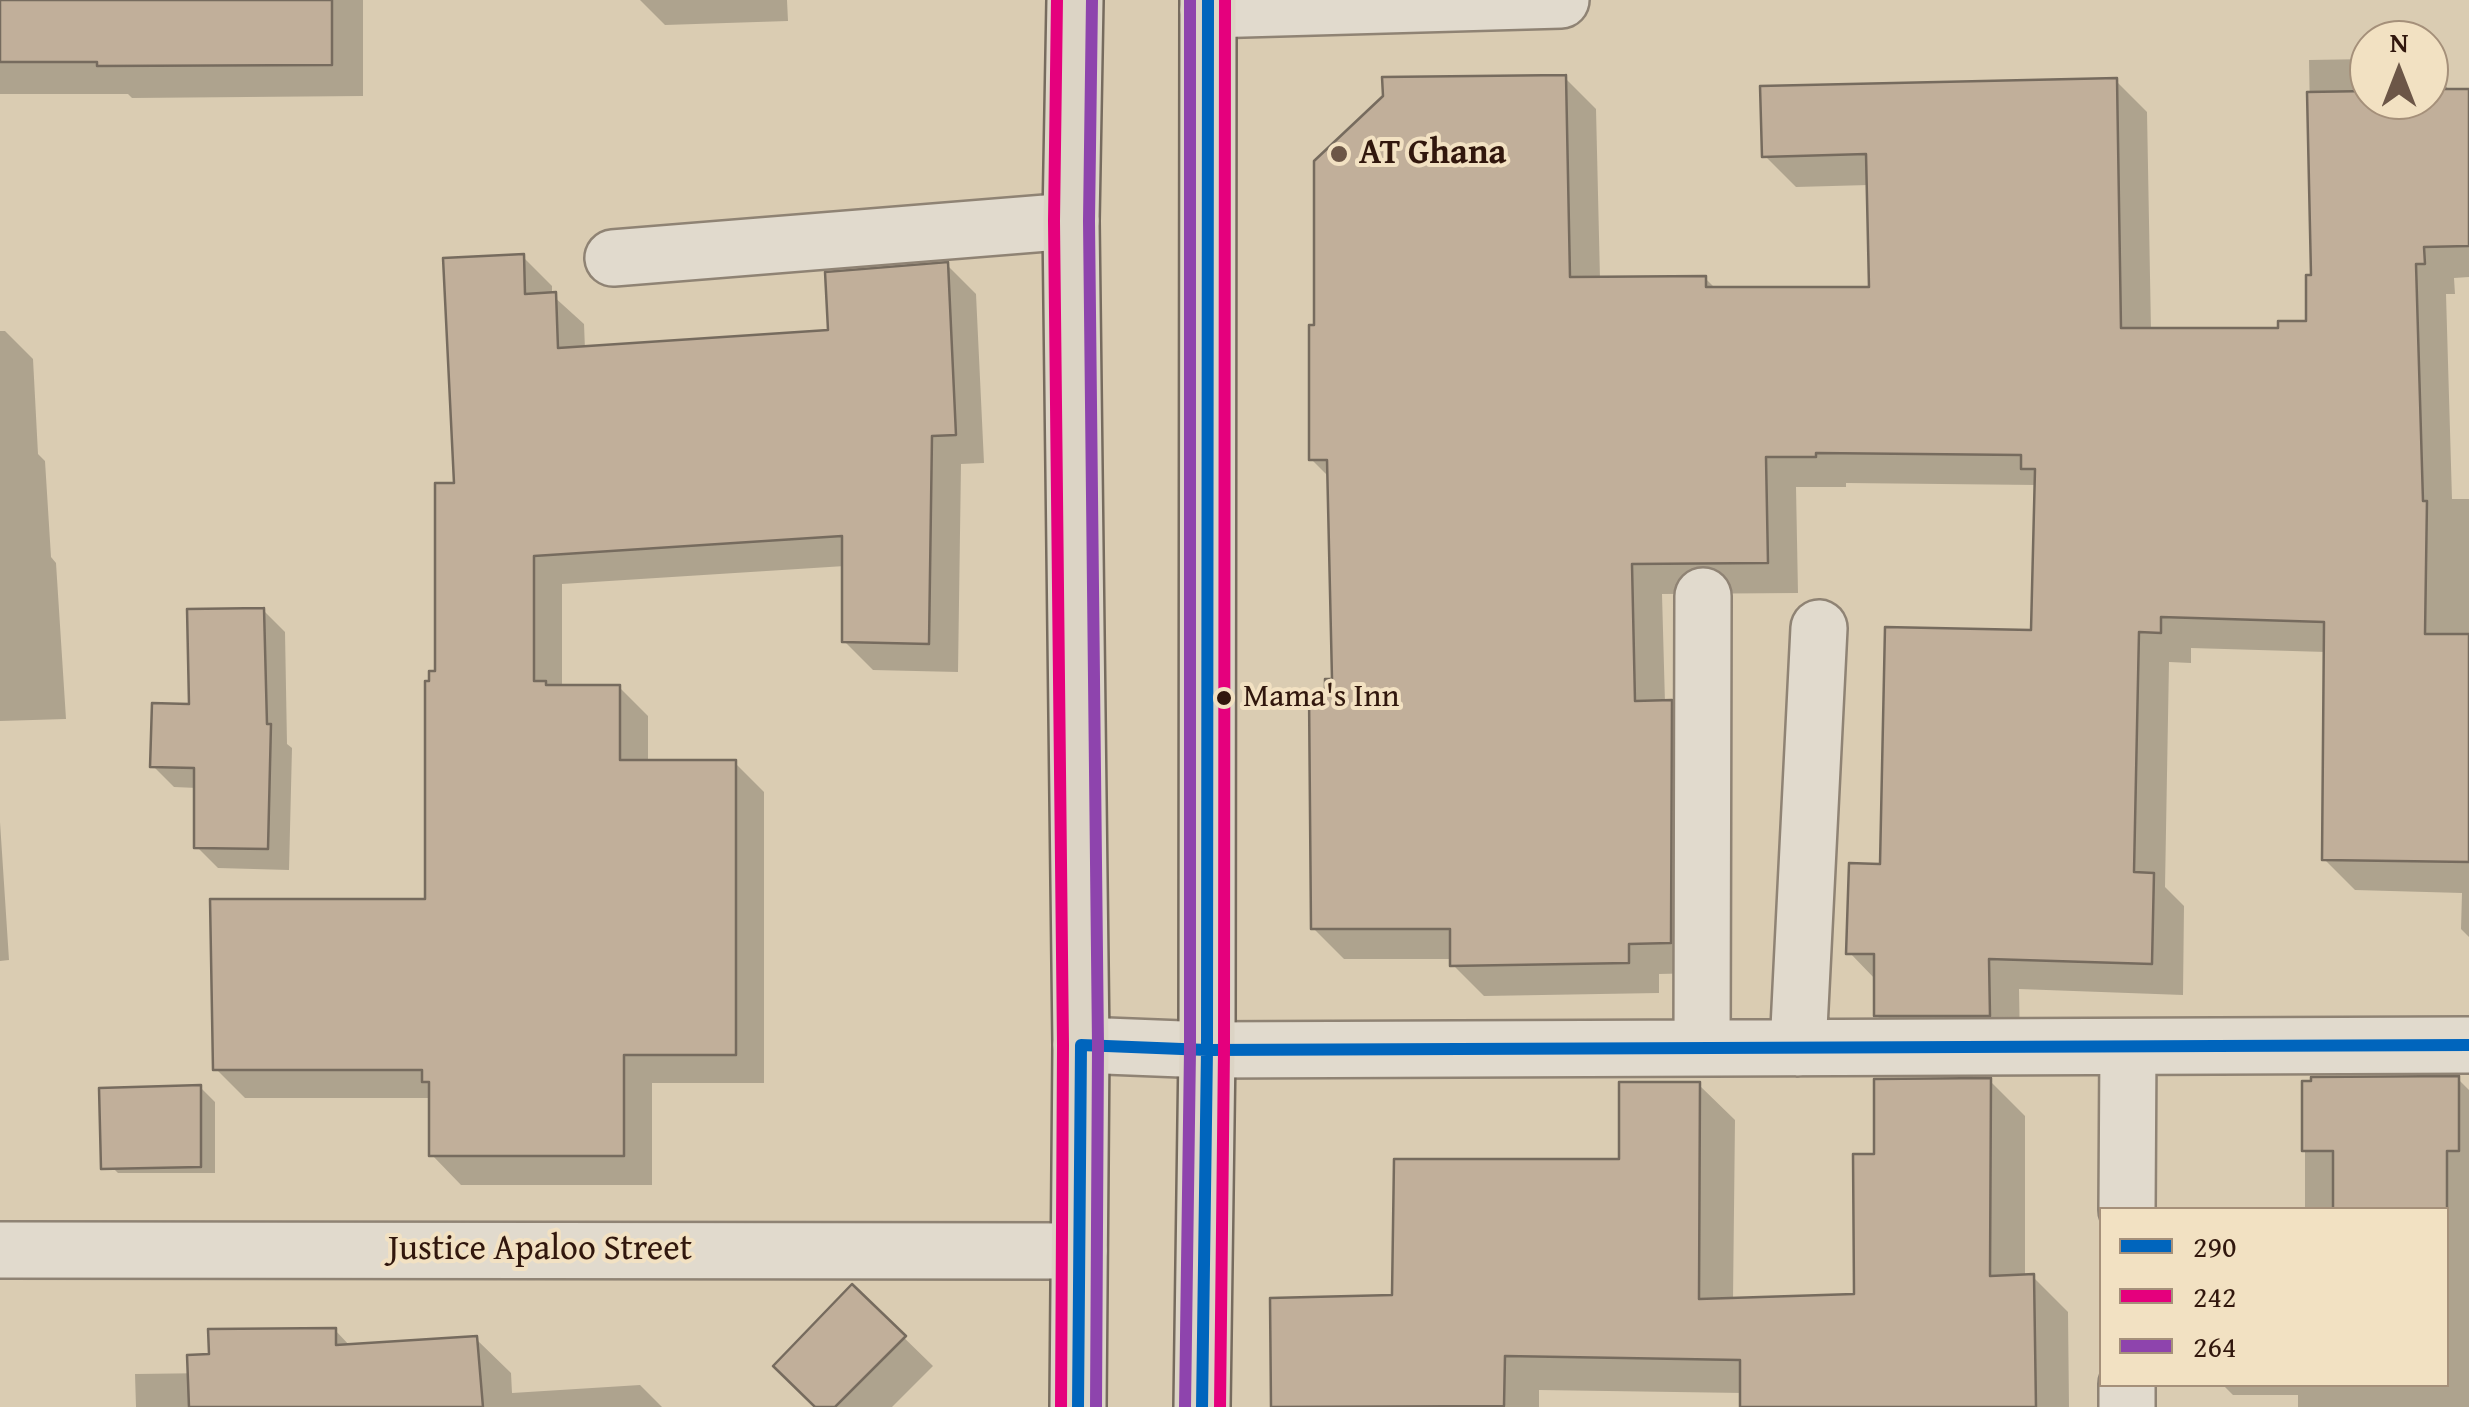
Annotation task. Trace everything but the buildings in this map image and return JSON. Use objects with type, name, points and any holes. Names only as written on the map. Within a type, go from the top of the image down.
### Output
[{"type":"main road","points":[[1075,0],[1071,221],[1080,1046],[1078,1407]]},
{"type":"main road","points":[[1202,1407],[1207,1050],[1208,5]]},
{"type":"street","points":[[1208,5],[1561,0]]},
{"type":"street","points":[[614,258],[1071,221]]},
{"type":"street","points":[[1702,1048],[1703,596]]},
{"type":"street","points":[[1798,1048],[1818,628]]},
{"type":"street","points":[[1080,1046],[1207,1050],[2469,1045]]},
{"type":"street","points":[[2128,1047],[2128,1207]]},
{"type":"street","name":"Justice Apaloo Street","points":[[0,1250],[1079,1251]]},
{"type":"transit line","name":"242","points":[[1057,0],[1054,221],[1063,1045],[1061,1407]]},
{"type":"transit line","name":"264","points":[[1092,0],[1089,221],[1098,1045],[1096,1407]]},
{"type":"transit line","name":"264","points":[[1185,1407],[1190,1050],[1190,0]]},
{"type":"transit line","name":"290","points":[[1202,1407],[1207,1050],[1208,0]]},
{"type":"transit line","name":"242","points":[[1220,1407],[1225,0]]},
{"type":"transit line","name":"290","points":[[1078,1407],[1081,1045],[1207,1050],[2469,1045]]},
{"type":"place","name":"AT Ghana","points":[[1339,154]]},
{"type":"place","name":"Mama's Inn","points":[[1224,698]]}]
